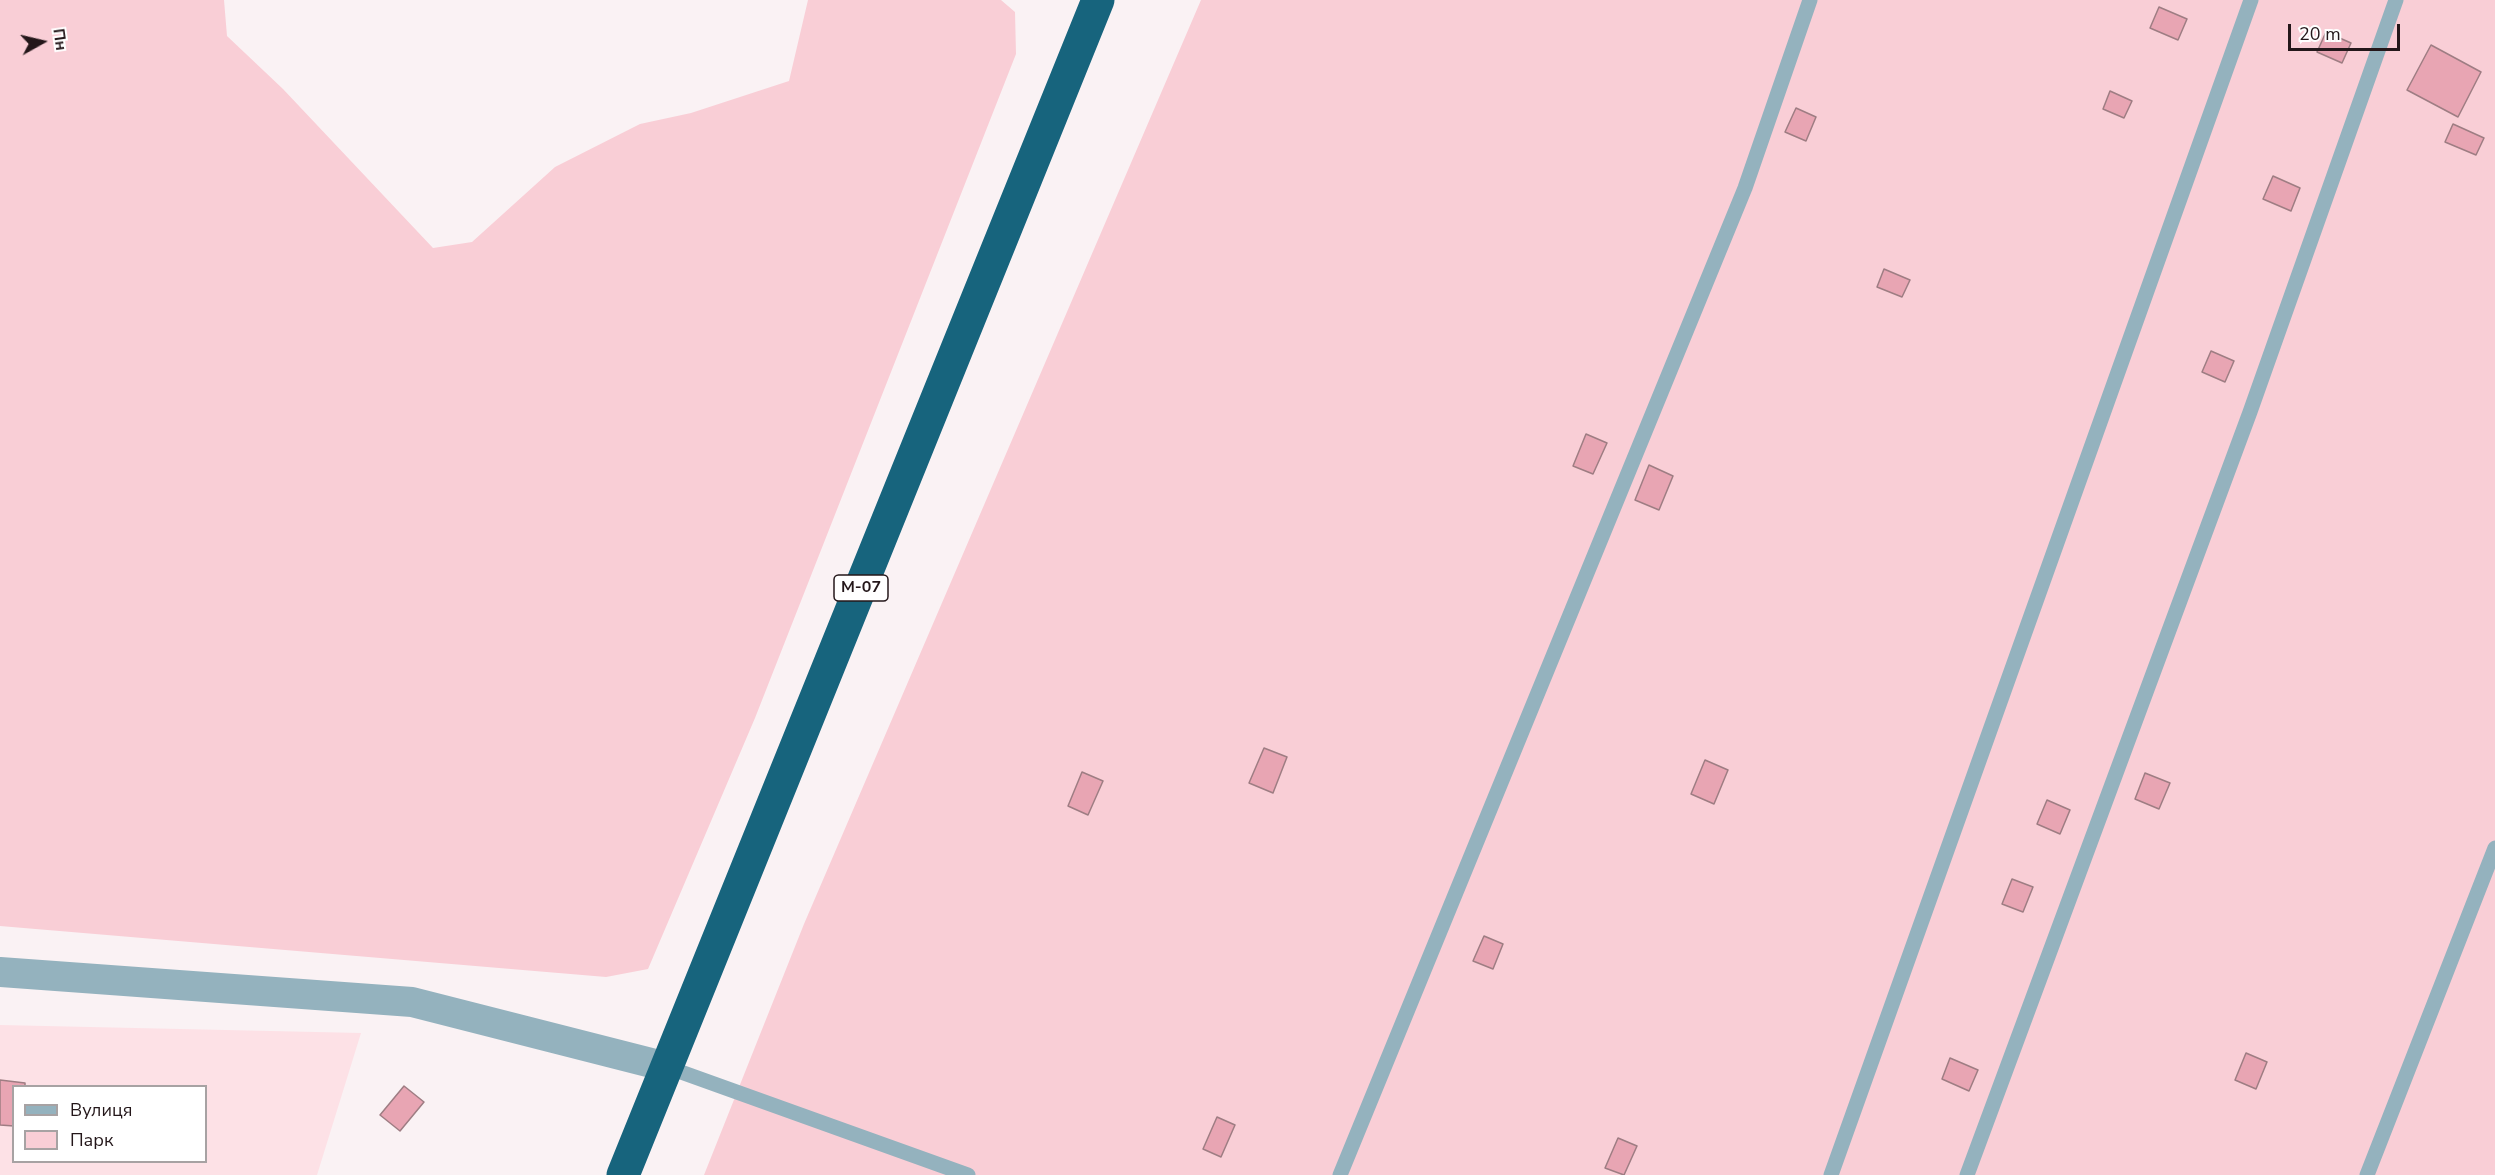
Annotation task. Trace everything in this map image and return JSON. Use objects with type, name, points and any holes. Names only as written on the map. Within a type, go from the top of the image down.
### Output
[{"type":"highway","name":"М-07","points":[[623,1175],[1098,0]]},
{"type":"street","points":[[0,972],[412,1002],[667,1067]]},
{"type":"lane","points":[[1340,1175],[1745,188],[1810,0]]},
{"type":"lane","points":[[1831,1175],[2251,0]]},
{"type":"lane","points":[[1967,1175],[2250,412],[2396,0]]},
{"type":"lane","points":[[2367,1175],[2495,848]]},
{"type":"lane","points":[[667,1067],[968,1175]]},
{"type":"shaded area","points":[[0,1025],[361,1033],[317,1175],[0,1175]]},
{"type":"green space","points":[[0,0],[224,0],[227,36],[283,89],[433,248],[472,242],[555,167],[640,124],[691,113],[789,81],[808,0],[1001,0],[1015,12],[1016,54],[755,718],[648,969],[606,977],[0,926]]},
{"type":"green space","points":[[1201,0],[2495,0],[2495,1175],[704,1175],[804,924]]},
{"type":"building","points":[[2159,7],[2187,19],[2178,40],[2150,28]]},
{"type":"building","points":[[2326,32],[2351,43],[2342,63],[2317,52]]},
{"type":"building","points":[[2431,45],[2481,72],[2458,117],[2407,90]]},
{"type":"building","points":[[2110,91],[2132,101],[2124,118],[2103,109]]},
{"type":"building","points":[[1796,108],[1816,117],[1806,141],[1785,132]]},
{"type":"building","points":[[2453,124],[2484,138],[2476,155],[2445,142]]},
{"type":"building","points":[[2273,176],[2300,188],[2291,211],[2263,199]]},
{"type":"building","points":[[1884,269],[1910,280],[1902,297],[1877,287]]},
{"type":"building","points":[[2211,351],[2234,361],[2225,382],[2202,372]]},
{"type":"building","points":[[1586,434],[1607,443],[1593,474],[1573,466]]},
{"type":"building","points":[[1649,465],[1673,476],[1659,510],[1635,500]]},
{"type":"building","points":[[1264,748],[1287,757],[1273,793],[1249,783]]},
{"type":"building","points":[[1705,760],[1728,770],[1714,804],[1691,794]]},
{"type":"building","points":[[1082,772],[1103,781],[1088,815],[1068,806]]},
{"type":"building","points":[[2145,773],[2170,783],[2159,809],[2135,799]]},
{"type":"building","points":[[2047,800],[2070,810],[2060,834],[2037,824]]},
{"type":"building","points":[[2012,879],[2033,887],[2023,912],[2002,904]]},
{"type":"building","points":[[1484,936],[1503,944],[1493,969],[1473,961]]},
{"type":"building","points":[[2246,1053],[2267,1062],[2256,1089],[2235,1080]]},
{"type":"building","points":[[1950,1058],[1978,1070],[1969,1091],[1942,1079]]},
{"type":"building","points":[[0,1080],[25,1083],[25,1085],[12,1085],[12,1126],[0,1125]]},
{"type":"building","points":[[404,1086],[424,1102],[400,1131],[380,1115]]},
{"type":"building","points":[[1217,1117],[1235,1125],[1221,1157],[1203,1149]]},
{"type":"building","points":[[1618,1138],[1637,1146],[1624,1175],[1605,1168]]}]
